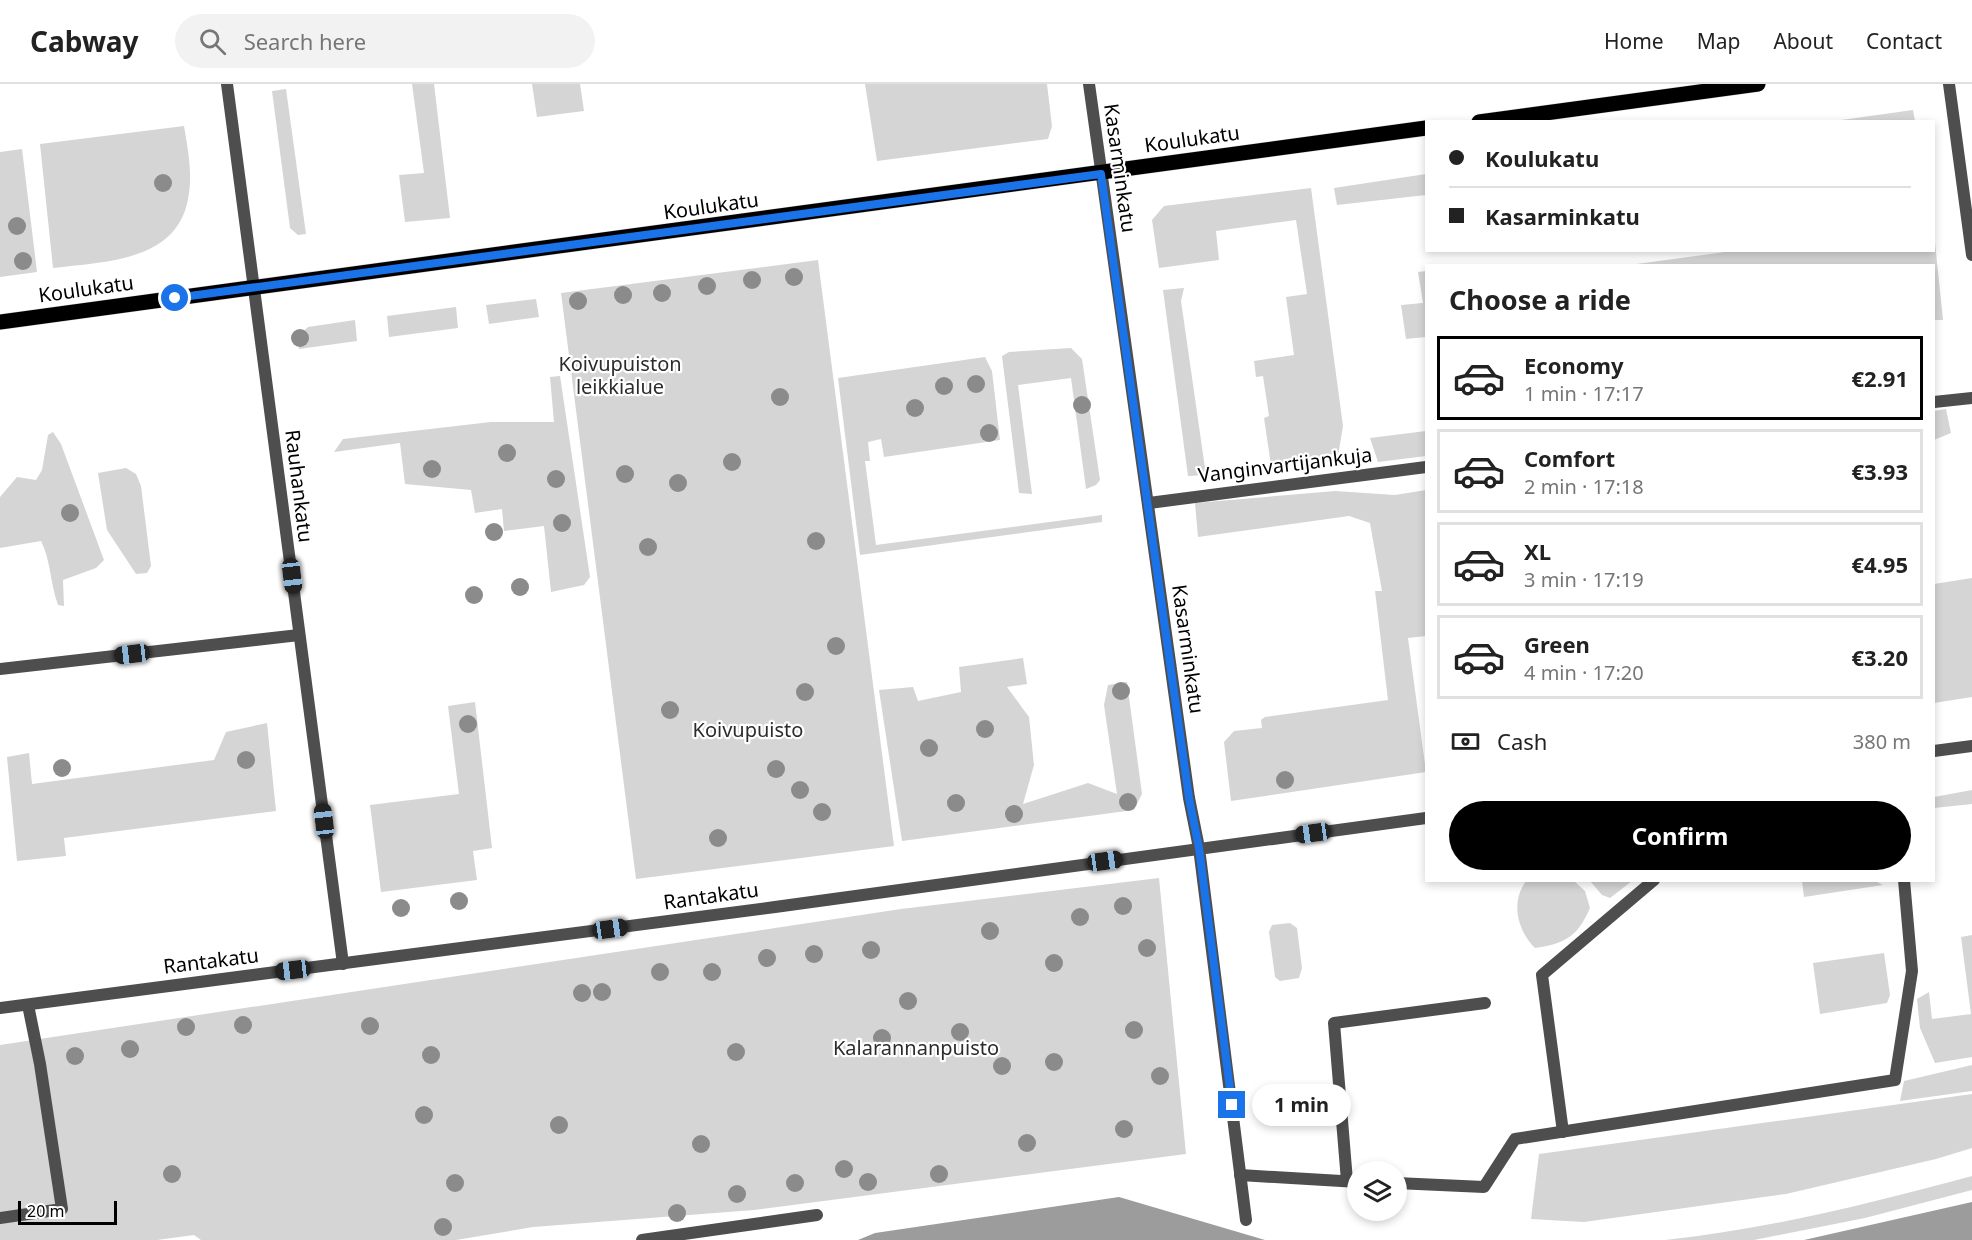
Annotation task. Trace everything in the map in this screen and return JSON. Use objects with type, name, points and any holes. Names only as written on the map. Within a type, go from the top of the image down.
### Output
[{"type":"main road","points":[[1494,120],[1758,84]]},
{"type":"main road","name":"Koulukatu","points":[[0,322],[1425,129]]},
{"type":"street","name":"Rauhankatu","points":[[227,84],[343,964]]},
{"type":"street","name":"Kasarminkatu","points":[[1089,84],[1189,798],[1199,848],[1246,1220]]},
{"type":"street","points":[[1949,84],[1972,255]]},
{"type":"street","points":[[1935,402],[1972,398]]},
{"type":"street","name":"Vanginvartijankuja","points":[[1149,503],[1425,467]]},
{"type":"street","points":[[0,669],[299,635]]},
{"type":"street","points":[[1935,751],[1972,746]]},
{"type":"street","name":"Rantakatu","points":[[0,1008],[1425,818]]},
{"type":"street","points":[[1563,1132],[1542,975],[1651,882]]},
{"type":"street","points":[[1407,1184],[1484,1187],[1515,1139],[1895,1080],[1912,971],[1904,882]]},
{"type":"street","points":[[1350,1161],[1334,1023],[1485,1003]]},
{"type":"street","points":[[0,1218],[62,1209],[40,1064],[28,1005]]},
{"type":"street","points":[[1240,1175],[1347,1181]]},
{"type":"street","points":[[642,1240],[817,1215]]},
{"type":"green space","points":[[412,84],[434,84],[450,218],[405,222],[399,175],[424,173]]},
{"type":"green space","points":[[532,84],[580,84],[584,111],[537,117]]},
{"type":"green space","points":[[865,84],[1047,84],[1052,126],[1048,139],[877,161]]},
{"type":"green space","points":[[286,89],[306,234],[298,235],[290,228],[272,91]]},
{"type":"green space","points":[[1913,110],[1915,120],[1841,120]]},
{"type":"green space","points":[[184,126],[189,162],[188,199],[181,220],[169,236],[135,255],[93,264],[53,268],[40,144]]},
{"type":"green space","points":[[22,149],[37,272],[0,277],[0,152]]},
{"type":"green space","points":[[1425,174],[1425,195],[1337,205],[1334,188]]},
{"type":"green space","points":[[1311,188],[1343,426],[1338,456],[1271,465],[1264,418],[1269,416],[1263,376],[1256,377],[1254,361],[1294,355],[1286,297],[1307,294],[1296,220],[1216,231],[1219,260],[1159,268],[1152,220],[1164,206]]},
{"type":"green space","points":[[1935,243],[1943,320],[1935,320],[1935,264],[1636,264],[1725,252],[1935,252]]},
{"type":"green space","name":"Koivupuisto","points":[[818,260],[894,846],[636,879],[561,293]]},
{"type":"green space","points":[[1425,271],[1425,337],[1406,339],[1401,305],[1423,303],[1418,272]]},
{"type":"green space","points":[[1184,288],[1181,301],[1206,475],[1188,476],[1163,290]]},
{"type":"green space","points":[[536,299],[539,317],[489,324],[486,305]]},
{"type":"green space","points":[[456,307],[458,328],[389,337],[387,316]]},
{"type":"green space","points":[[355,320],[357,341],[299,349],[297,337],[308,327]]},
{"type":"green space","points":[[1071,348],[1082,359],[1100,480],[1096,485],[1086,489],[1071,378],[1018,385],[1032,494],[1019,493],[1002,356],[1009,352]]},
{"type":"green space","points":[[985,357],[992,371],[1000,440],[884,457],[881,439],[868,442],[870,461],[865,461],[876,545],[1102,515],[1102,522],[860,555],[838,378]]},
{"type":"green space","points":[[560,376],[590,577],[584,585],[551,592],[544,526],[504,531],[502,509],[475,513],[471,490],[405,484],[400,443],[334,452],[343,439],[491,422],[554,422],[550,377]]},
{"type":"green space","points":[[1946,409],[1951,433],[1935,440],[1935,411]]},
{"type":"green space","points":[[1425,431],[1425,456],[1378,462],[1370,438]]},
{"type":"green space","points":[[53,432],[61,444],[104,560],[96,568],[63,580],[64,606],[58,605],[47,556],[41,541],[0,548],[0,497],[17,477],[36,480],[42,470],[48,435]]},
{"type":"green space","points":[[126,468],[136,474],[141,486],[151,566],[147,573],[136,574],[107,530],[98,473]]},
{"type":"green space","points":[[1425,490],[1425,636],[1408,638],[1425,772],[1231,801],[1224,742],[1234,731],[1262,728],[1261,720],[1265,717],[1388,700],[1375,591],[1382,591],[1370,523],[1349,516],[1198,537],[1195,503],[1335,491],[1395,495]]},
{"type":"green space","points":[[1972,578],[1972,697],[1935,703],[1935,584]]},
{"type":"green space","points":[[1023,658],[1027,684],[1007,687],[1029,717],[1034,765],[1023,804],[1088,783],[1117,794],[1104,705],[1108,685],[1127,682],[1142,794],[1134,810],[902,841],[879,690],[913,687],[918,701],[961,692],[959,667]]},
{"type":"green space","points":[[475,702],[492,848],[473,851],[477,880],[381,892],[370,805],[459,794],[448,706]]},
{"type":"green space","points":[[267,723],[276,811],[64,838],[66,856],[17,861],[7,757],[29,753],[32,784],[214,760],[226,732]]},
{"type":"green space","points":[[1972,790],[1972,804],[1935,808],[1935,797]]},
{"type":"green space","name":"Kalarannanpuisto","points":[[1159,878],[1186,1154],[754,1210],[533,1227],[456,1240],[201,1240],[194,1235],[157,1240],[0,1240],[0,1045],[901,909]]},
{"type":"green space","points":[[1526,882],[1575,882],[1585,891],[1590,908],[1581,926],[1569,937],[1555,944],[1535,948],[1524,933],[1518,915],[1517,906]]},
{"type":"green space","points":[[1591,882],[1631,882],[1610,898],[1602,895]]},
{"type":"green space","points":[[1802,882],[1877,882],[1883,885],[1804,897]]},
{"type":"green space","points":[[1290,923],[1297,928],[1302,968],[1299,978],[1280,981],[1275,977],[1269,932],[1272,925]]},
{"type":"green space","points":[[1972,935],[1972,1057],[1935,1063],[1920,1028],[1917,999],[1929,992],[1932,1019],[1971,1014],[1961,937]]},
{"type":"green space","points":[[1884,953],[1890,995],[1887,1003],[1820,1014],[1813,963]]},
{"type":"green space","points":[[1972,1065],[1972,1091],[1900,1101],[1904,1081]]},
{"type":"green space","points":[[1972,1094],[1972,1148],[1936,1159],[1786,1194],[1584,1222],[1531,1219],[1539,1154]]},
{"type":"green space","points":[[1972,1176],[1972,1190],[1865,1218],[1754,1240],[1665,1240],[1782,1222]]},
{"type":"shaded area","points":[[1119,1197],[1265,1240],[858,1240],[875,1233]]},
{"type":"shaded area","points":[[1972,1202],[1972,1240],[1804,1240]]},
{"type":"route","points":[[175,298],[310,282],[1101,174],[1189,798],[1199,848],[1232,1105]]},
{"type":"park label","name":"Koivupuiston leikkialue","points":[[620,376]]}]
